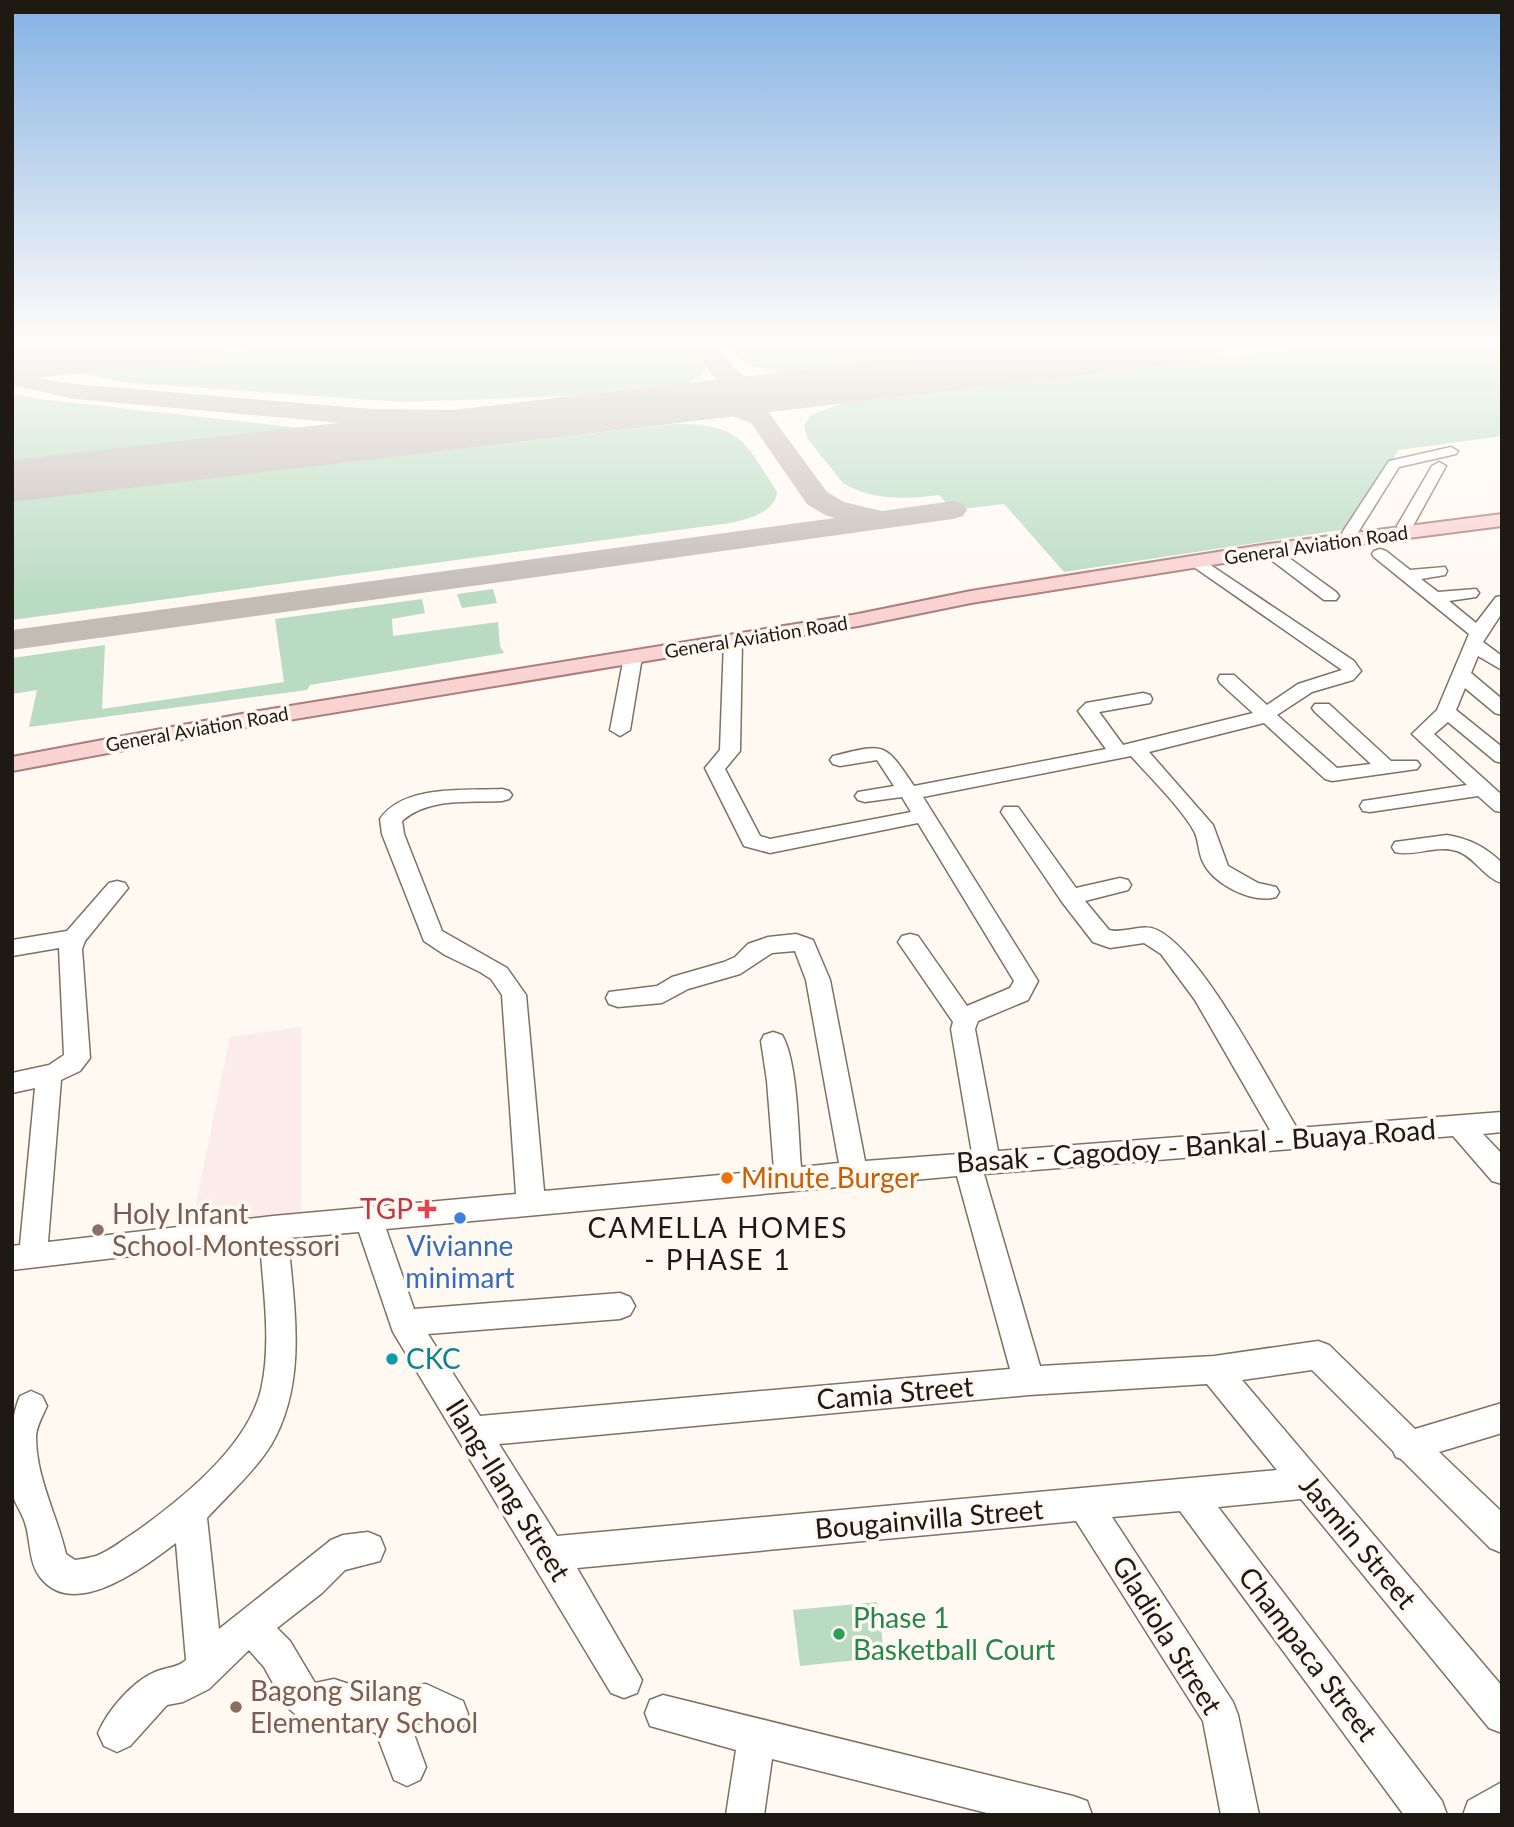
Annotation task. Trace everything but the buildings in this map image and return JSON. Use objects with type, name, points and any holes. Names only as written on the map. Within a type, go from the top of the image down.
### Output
[{"type":"main road","name":"General Aviation Road","points":[[12,764],[247,720],[858,620],[971,597],[1346,539],[1406,541],[1502,520]]},
{"type":"street","points":[[1346,539],[1394,464],[1451,451]]},
{"type":"street","points":[[1374,555],[1406,541],[1405,526],[1439,467]]},
{"type":"street","points":[[1268,550],[1330,596]]},
{"type":"street","points":[[1374,555],[1432,598],[1502,665]]},
{"type":"street","points":[[865,796],[909,792],[1127,750],[1255,721],[1311,685],[1346,676],[1352,671],[1348,665],[1197,561]]},
{"type":"street","points":[[1405,576],[1439,571]]},
{"type":"street","points":[[1315,585],[1339,581]]},
{"type":"street","points":[[1432,598],[1470,593]]},
{"type":"street","points":[[1498,614],[1476,638],[1446,711],[1438,722],[1422,734],[1502,806]]},
{"type":"street","points":[[733,641],[730,751],[715,768],[752,841],[770,846],[922,816]]},
{"type":"street","points":[[620,730],[633,657]]},
{"type":"street","points":[[1460,674],[1502,709]]},
{"type":"street","points":[[1227,678],[1332,775],[1410,765]]},
{"type":"street","points":[[1143,699],[1093,707],[1088,712],[1205,830],[1213,861],[1220,871],[1253,890],[1268,892]]},
{"type":"street","points":[[1322,708],[1388,769]]},
{"type":"street","points":[[1446,711],[1502,757]]},
{"type":"street","points":[[840,760],[881,754],[909,792],[1026,981],[1019,994],[968,1015],[963,1029],[977,1162],[1029,1381]]},
{"type":"street","points":[[1370,806],[1481,789]]},
{"type":"street","points":[[502,795],[427,800],[403,808],[391,819],[393,834],[432,935],[440,944],[486,964],[511,986],[514,995],[531,1204]]},
{"type":"street","points":[[1010,812],[1101,936],[1110,940],[1147,935],[1170,948],[1211,1005],[1290,1140]]},
{"type":"street","points":[[1403,848],[1436,842],[1473,849],[1502,876]]},
{"type":"street","points":[[1070,897],[1120,885]]},
{"type":"street","points":[[12,1083],[50,1074],[72,1064],[77,1058],[70,949],[74,938],[117,888]]},
{"type":"street","points":[[12,948],[74,938]]},
{"type":"street","points":[[618,998],[662,994],[680,983],[732,968],[756,950],[768,945],[796,942],[805,946],[818,980],[854,1173]]},
{"type":"street","points":[[909,942],[965,1021]]},
{"type":"street","points":[[773,1041],[788,1179]]},
{"type":"street","points":[[22,1257],[50,1074]]},
{"type":"street","name":"Basak - Cagodoy - Bankal - Buaya Road","points":[[22,1257],[273,1228],[788,1179],[1502,1122]]},
{"type":"street","points":[[1460,1126],[1502,1172]]},
{"type":"street","name":"Ilang-Ilang Street","points":[[369,1220],[404,1323],[549,1554],[624,1680]]},
{"type":"street","points":[[31,1406],[20,1435],[28,1491],[42,1522],[51,1564],[62,1574],[75,1577],[102,1572],[190,1513],[260,1433],[271,1411],[282,1350],[273,1228]]},
{"type":"street","points":[[404,1323],[620,1306]]},
{"type":"street","points":[[1318,1354],[1407,1446],[1502,1536]]},
{"type":"street","name":"Camia Street","points":[[472,1432],[1029,1381],[1214,1370],[1318,1354]]},
{"type":"street","name":"Jasmin Street","points":[[1214,1370],[1502,1714]]},
{"type":"street","points":[[1407,1446],[1502,1418]]},
{"type":"street","name":"Bougainvilla Street","points":[[549,1554],[1308,1483]]},
{"type":"street","name":"Champaca Street","points":[[1188,1494],[1428,1815]]},
{"type":"street","name":"Gladiola Street","points":[[1084,1504],[1220,1715],[1240,1815]]},
{"type":"street","points":[[190,1513],[205,1667]]},
{"type":"street","points":[[117,1732],[155,1692],[167,1685],[183,1684],[196,1676],[224,1647],[310,1581],[333,1558],[344,1552],[368,1549]]},
{"type":"street","points":[[251,1627],[277,1654],[298,1692],[309,1702],[342,1699],[358,1712],[389,1717],[416,1703],[426,1702],[450,1714]]},
{"type":"street","points":[[663,1713],[1073,1815]]},
{"type":"street","points":[[389,1717],[407,1767]]},
{"type":"street","points":[[745,1815],[757,1737]]},
{"type":"street","points":[[1482,1815],[1502,1801]]},
{"type":"shaded area","points":[[301,1027],[301,1217],[191,1228],[230,1037]]},
{"type":"green space","points":[[12,428],[311,429],[12,463]]},
{"type":"green space","points":[[635,428],[716,428],[726,431],[747,447],[777,492],[766,510],[730,523],[12,620],[12,501]]},
{"type":"green space","points":[[805,428],[1502,428],[1502,436],[1399,450],[1347,529],[1064,572],[1004,504],[953,510],[939,495],[902,498],[865,493],[843,483],[807,438]]},
{"type":"green space","points":[[493,589],[497,603],[462,608],[457,594]]},
{"type":"green space","points":[[422,599],[425,613],[392,619],[393,636],[498,622],[500,646],[504,653],[310,685],[307,690],[29,727],[37,690],[12,694],[12,658],[105,645],[102,709],[284,682],[275,619]]},
{"type":"green space","name":"Phase 1 Basketball Court","points":[[877,1602],[885,1657],[800,1666],[793,1610]]},
{"type":"taxiway","points":[[767,428],[817,498],[835,509],[872,517]]},
{"type":"taxiway","points":[[12,640],[953,510]]},
{"type":"runway","points":[[12,481],[466,428]]},
{"type":"place","name":"Minute Burger","points":[[727,1178]]},
{"type":"place","name":"TGP","points":[[427,1209]]},
{"type":"place","name":"Vivianne minimart","points":[[460,1218]]},
{"type":"place","name":"Holy Infant School Montessori","points":[[98,1230]]},
{"type":"place","name":"CKC","points":[[392,1359]]},
{"type":"place","name":"Phase 1 Basketball Court","points":[[839,1634]]},
{"type":"place","name":"Bagong Silang Elementary School","points":[[236,1707]]},
{"type":"district","name":"CAMELLA HOMES - PHASE 1","points":[[718,1244]]}]
